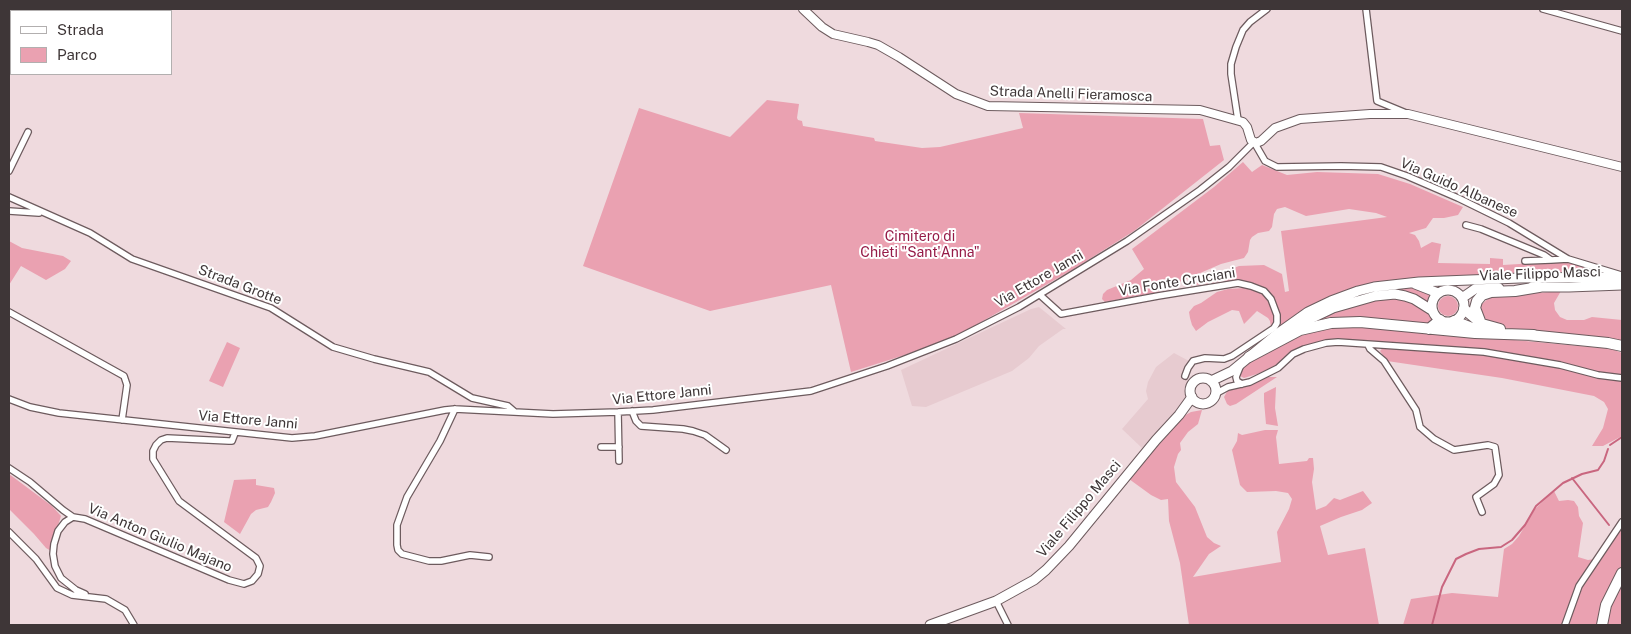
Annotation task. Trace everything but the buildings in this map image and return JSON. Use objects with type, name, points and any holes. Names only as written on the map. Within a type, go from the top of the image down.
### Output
[{"type":"highway","points":[[1480,322],[1475,308],[1477,301],[1482,295],[1491,292],[1539,287]]},
{"type":"highway","points":[[1464,309],[1480,322],[1495,328],[1534,335]]},
{"type":"highway","points":[[1429,329],[1440,320]]},
{"type":"highway","points":[[1454,320],[1490,334]]},
{"type":"highway","points":[[1246,359],[1300,330],[1331,323],[1360,322],[1490,334],[1534,335],[1608,342],[1622,346]]},
{"type":"highway","points":[[1602,625],[1606,605],[1622,573]]},
{"type":"main road","name":"Viale Filippo Masci","points":[[1216,393],[1232,371],[1276,334],[1301,317],[1331,301],[1374,287],[1410,283],[1476,280],[1622,276]]},
{"type":"main road","name":"Viale Filippo Masci","points":[[1453,291],[1476,280]]},
{"type":"main road","name":"Viale Filippo Masci","points":[[1410,283],[1438,293]]},
{"type":"main road","name":"Viale Filippo Masci","points":[[1462,298],[1480,288],[1622,285]]},
{"type":"main road","points":[[1445,290],[1453,291],[1462,298],[1464,309],[1460,316],[1454,320],[1447,322],[1440,320],[1433,311],[1432,303],[1438,293],[1445,290]]},
{"type":"main road","name":"Viale Filippo Masci","points":[[1246,359],[1306,321],[1334,308],[1364,298],[1384,295],[1406,296],[1433,311]]},
{"type":"main road","name":"Viale Filippo Masci","points":[[1210,381],[1232,371]]},
{"type":"main road","points":[[1202,379],[1210,381],[1214,385],[1216,393],[1211,402],[1200,404],[1192,398],[1191,387],[1195,381],[1202,379]]},
{"type":"main road","name":"Viale Filippo Masci","points":[[930,625],[996,601],[1034,580],[1058,558],[1192,398]]},
{"type":"main road","name":"Viale Filippo Masci","points":[[1179,415],[1192,406],[1200,404]]},
{"type":"street","name":"Strada Anelli Fieramosca","points":[[803,9],[822,27],[833,34],[878,46],[899,57],[956,94],[988,106],[1200,110],[1240,121]]},
{"type":"street","points":[[1267,9],[1243,30],[1231,64],[1231,83],[1240,121],[1251,140],[1258,142],[1275,128],[1300,119],[1370,114],[1408,114]]},
{"type":"street","points":[[1366,9],[1377,101],[1408,114],[1622,167]]},
{"type":"street","points":[[1543,9],[1622,32]]},
{"type":"street","points":[[9,170],[28,132]]},
{"type":"street","name":"Via Guido Albanese","points":[[1254,142],[1265,161],[1278,167],[1341,166],[1381,168],[1407,176],[1509,223],[1568,259],[1622,276]]},
{"type":"street","name":"Via Ettore Janni","points":[[9,399],[49,412],[283,438],[300,438],[339,432],[445,410],[553,414],[618,412],[811,391],[887,366],[956,339],[1040,295],[1128,241],[1200,190],[1229,167],[1254,142]]},
{"type":"street","points":[[1604,163],[1622,172]]},
{"type":"street","points":[[9,198],[44,213]]},
{"type":"street","name":"Strada Grotte","points":[[9,211],[44,213],[90,233],[132,258],[271,308],[333,346],[374,359],[429,372],[472,398],[508,406],[515,412]]},
{"type":"street","name":"Via Guido Albanese","points":[[1466,225],[1481,228],[1544,255],[1551,260],[1568,259]]},
{"type":"street","name":"Viale Filippo Masci","points":[[1525,261],[1551,260]]},
{"type":"street","name":"Via Fonte Cruciani","points":[[1040,295],[1060,314],[1238,284],[1264,291],[1271,299],[1277,315],[1277,323],[1270,332],[1232,356],[1224,359],[1205,358],[1193,361],[1188,368],[1186,376]]},
{"type":"street","points":[[9,312],[124,376],[127,385],[122,420]]},
{"type":"street","points":[[1216,393],[1228,387],[1250,382],[1278,368],[1294,354],[1326,343],[1484,352],[1560,364],[1598,375],[1622,378]]},
{"type":"street","points":[[1368,345],[1384,361],[1411,402],[1416,410],[1420,427],[1434,439],[1454,450],[1488,445],[1495,447],[1498,475],[1494,484],[1476,497],[1482,512]]},
{"type":"street","points":[[1242,384],[1237,381],[1236,377],[1246,359]]},
{"type":"street","points":[[456,409],[402,509],[397,525],[396,545],[402,554],[429,561],[441,561],[470,555],[489,557]]},
{"type":"street","points":[[632,411],[640,426],[693,431],[705,435],[726,450]]},
{"type":"street","points":[[618,412],[619,461]]},
{"type":"street","name":"Via Anton Giulio Majano","points":[[9,468],[73,516],[85,519],[234,582],[244,584],[252,581],[258,574],[260,569],[256,558],[179,501],[153,459],[153,451],[156,445],[161,440],[167,438],[232,441],[234,432]]},
{"type":"street","points":[[601,447],[619,447]]},
{"type":"street","points":[[73,516],[58,531],[54,547],[55,566],[61,578],[76,590],[89,596]]},
{"type":"street","points":[[1565,625],[1579,586],[1622,522]]},
{"type":"street","points":[[9,532],[36,559],[57,588],[72,594],[106,598],[125,610],[134,625]]},
{"type":"street","points":[[996,601],[1008,625]]},
{"type":"shaded area","points":[[1039,307],[1066,329],[1063,329],[1039,346],[1029,358],[1012,371],[926,407],[912,406],[901,370],[1031,309]]},
{"type":"shaded area","points":[[1174,353],[1189,361],[1184,373],[1190,386],[1188,398],[1142,448],[1122,429],[1148,399],[1146,391],[1148,382],[1156,367]]},
{"type":"green space","name":"Cimitero di Chieti \"Sant'Anna\"","points":[[767,100],[799,104],[797,118],[802,121],[803,126],[874,138],[875,141],[922,148],[940,147],[1023,128],[1019,113],[1203,119],[1210,146],[1220,145],[1224,160],[1134,231],[1072,270],[962,333],[908,354],[851,372],[831,285],[710,311],[583,266],[639,108],[730,137]]},
{"type":"green space","points":[[1243,162],[1252,172],[1262,165],[1287,175],[1317,172],[1378,174],[1410,184],[1463,207],[1458,215],[1433,218],[1426,228],[1409,233],[1415,235],[1421,248],[1432,242],[1441,244],[1438,263],[1490,264],[1490,258],[1503,259],[1503,265],[1568,261],[1600,271],[1603,274],[1354,289],[1274,331],[1278,323],[1268,294],[1237,282],[1222,281],[1183,287],[1239,266],[1264,265],[1282,274],[1285,292],[1289,291],[1281,231],[1387,217],[1376,213],[1349,209],[1306,216],[1285,207],[1277,209],[1269,231],[1258,233],[1252,237],[1248,252],[1244,258],[1221,264],[1154,293],[1105,302],[1102,299],[1103,294],[1107,290],[1131,280],[1144,269],[1132,249],[1214,187]]},
{"type":"green space","points":[[9,241],[22,248],[63,256],[71,261],[65,269],[46,280],[21,266],[9,285]]},
{"type":"green space","points":[[1244,288],[1256,290],[1268,296],[1275,314],[1272,327],[1262,335],[1271,327],[1268,318],[1257,311],[1244,324],[1239,311],[1232,310],[1208,322],[1196,331],[1192,325],[1189,312],[1194,306],[1217,292]]},
{"type":"green space","points":[[1419,288],[1432,294],[1427,303],[1386,291],[1385,289]]},
{"type":"green space","points":[[1561,291],[1554,303],[1555,310],[1560,317],[1567,320],[1584,320],[1592,317],[1622,320],[1622,341],[1594,336],[1510,329],[1489,323],[1482,316],[1481,305],[1490,297]]},
{"type":"green space","points":[[1448,296],[1455,299],[1458,306],[1455,313],[1448,316],[1441,313],[1438,306],[1441,299]]},
{"type":"green space","points":[[1390,297],[1409,301],[1429,312],[1432,319],[1439,324],[1456,325],[1467,329],[1306,325],[1328,313]]},
{"type":"green space","points":[[1341,324],[1612,349],[1622,353],[1622,436],[1603,446],[1592,446],[1603,428],[1608,409],[1604,402],[1594,396],[1502,378],[1387,361],[1380,351],[1386,344],[1323,341],[1292,353],[1270,370],[1244,378],[1240,376],[1239,372],[1254,357],[1299,332]]},
{"type":"green space","points":[[227,342],[240,348],[223,387],[209,381]]},
{"type":"green space","points":[[1264,377],[1277,377],[1236,404],[1230,406],[1227,404],[1224,397],[1229,388]]},
{"type":"green space","points":[[1276,387],[1275,408],[1278,426],[1266,424],[1264,401],[1264,393]]},
{"type":"green space","points":[[1202,410],[1198,424],[1188,432],[1180,443],[1181,450],[1174,467],[1176,482],[1195,507],[1207,537],[1221,546],[1209,554],[1193,577],[1281,562],[1277,532],[1292,499],[1288,493],[1276,491],[1247,492],[1240,485],[1232,450],[1237,441],[1238,433],[1242,435],[1265,430],[1278,430],[1276,437],[1279,464],[1307,461],[1309,458],[1313,458],[1312,482],[1316,510],[1326,506],[1334,498],[1340,500],[1363,491],[1372,503],[1362,510],[1320,526],[1328,555],[1365,548],[1379,625],[1189,625],[1180,563],[1169,521],[1168,499],[1161,500],[1151,495],[1129,479],[1180,418],[1191,412]]},
{"type":"green space","points":[[9,474],[52,506],[61,516],[51,551],[9,509]]},
{"type":"green space","points":[[256,479],[256,485],[274,488],[275,493],[268,507],[256,510],[251,514],[240,534],[224,522],[234,480]]},
{"type":"green space","points":[[1554,491],[1559,501],[1574,501],[1578,507],[1579,516],[1583,523],[1578,557],[1588,560],[1594,559],[1622,519],[1622,567],[1598,625],[1403,625],[1411,599],[1452,593],[1498,597],[1504,549],[1519,536],[1535,509]]},
{"type":"green space","points":[[1622,581],[1622,625],[1605,625],[1605,619]]},
{"type":"waterway","points":[[1610,445],[1622,437]]},
{"type":"waterway","points":[[1432,625],[1442,587],[1456,559],[1479,549],[1501,547],[1512,540],[1525,525],[1536,506],[1563,483],[1582,474],[1598,470],[1604,461],[1608,449]]},
{"type":"waterway","points":[[1572,478],[1609,525]]}]
